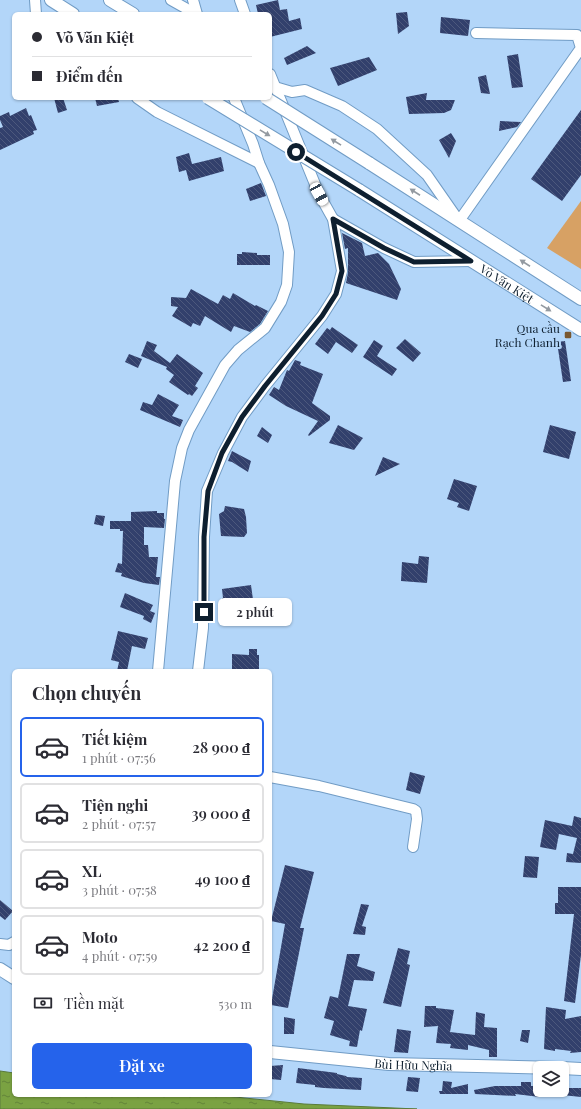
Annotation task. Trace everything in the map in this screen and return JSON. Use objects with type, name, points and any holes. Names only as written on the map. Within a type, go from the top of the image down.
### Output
[{"type":"main road","points":[[51,0],[70,12]]},
{"type":"main road","points":[[110,0],[130,12]]},
{"type":"main road","name":"Võ Văn Kiệt","points":[[211,100],[359,190],[581,330]]},
{"type":"main road","points":[[269,100],[581,299]]},
{"type":"main road","points":[[0,969],[12,977]]},
{"type":"main road","name":"Bùi Hữu Nghĩa","points":[[272,1052],[389,1064],[533,1067]]},
{"type":"main road","points":[[569,1068],[581,1069]]},
{"type":"street","points":[[36,0],[36,12]]},
{"type":"street","points":[[171,0],[193,12]]},
{"type":"street","points":[[193,0],[196,12]]},
{"type":"street","points":[[240,0],[244,12]]},
{"type":"street","points":[[275,87],[292,92],[305,90],[342,106],[377,129],[426,175],[459,221],[581,48],[577,35],[476,33]]},
{"type":"street","points":[[198,669],[204,628],[204,537],[208,491],[222,453],[242,417],[322,316],[336,294],[342,271],[333,219],[319,194],[272,79]]},
{"type":"street","points":[[140,100],[157,112],[259,163]]},
{"type":"street","points":[[158,669],[175,481],[182,448],[189,430],[225,365],[238,350],[265,328],[288,285],[290,263],[287,240],[277,204],[270,185],[259,163],[253,144],[235,100]]},
{"type":"street","points":[[333,219],[384,248],[414,262],[471,261]]},
{"type":"street","points":[[272,777],[326,788],[413,809],[416,811],[417,819],[413,847]]},
{"type":"street","points":[[0,944],[9,945],[12,943]]},
{"type":"shaded area","points":[[581,201],[581,269],[547,248]]},
{"type":"water","points":[[0,1071],[12,1073],[12,1097],[235,1097],[304,1104],[417,1109],[0,1109]]},
{"type":"building","points":[[278,0],[280,10],[287,9],[289,21],[300,18],[302,29],[272,36],[272,12],[258,12],[256,5]]},
{"type":"building","points":[[407,12],[409,26],[398,34],[396,13]]},
{"type":"building","points":[[441,17],[470,20],[468,36],[440,33]]},
{"type":"building","points":[[307,46],[316,53],[287,65],[284,58]]},
{"type":"building","points":[[518,54],[523,87],[512,88],[507,56]]},
{"type":"building","points":[[369,57],[377,70],[338,86],[330,68]]},
{"type":"building","points":[[486,75],[490,94],[481,93],[478,77]]},
{"type":"building","points":[[427,93],[426,100],[455,100],[451,110],[444,113],[409,114],[406,97]]},
{"type":"building","points":[[55,100],[64,100],[67,110],[58,113]]},
{"type":"building","points":[[96,100],[118,100],[119,102],[97,106]]},
{"type":"building","points":[[26,108],[29,116],[31,115],[37,130],[33,131],[34,134],[0,150],[0,128],[3,127],[0,116],[9,112],[10,116]]},
{"type":"building","points":[[581,110],[581,175],[562,201],[531,179]]},
{"type":"building","points":[[500,121],[521,122],[517,127],[499,131]]},
{"type":"building","points":[[451,133],[456,141],[449,158],[439,140]]},
{"type":"building","points":[[189,153],[192,164],[221,157],[224,171],[189,181],[186,170],[179,172],[176,157]]},
{"type":"building","points":[[261,183],[266,196],[250,201],[246,189]]},
{"type":"building","points":[[342,233],[362,243],[365,256],[378,253],[389,264],[401,289],[397,300],[346,283],[348,272],[348,248],[345,249]]},
{"type":"building","points":[[242,252],[257,253],[257,255],[270,255],[270,265],[237,265],[237,254],[242,254]]},
{"type":"building","points":[[191,289],[218,304],[223,295],[230,299],[233,293],[255,306],[256,305],[268,311],[260,324],[250,332],[234,326],[231,332],[205,316],[200,326],[193,323],[191,327],[172,316],[178,307],[171,306],[171,297],[186,298]]},
{"type":"building","points":[[332,327],[358,345],[352,353],[336,342],[328,354],[315,344],[327,328],[330,330]]},
{"type":"building","points":[[405,339],[421,353],[413,362],[396,348]]},
{"type":"building","points":[[374,340],[383,346],[377,356],[397,369],[392,376],[363,357]]},
{"type":"building","points":[[147,341],[157,345],[154,351],[170,363],[177,354],[203,373],[195,386],[198,388],[192,396],[189,394],[188,395],[169,382],[174,375],[166,369],[167,367],[141,356]]},
{"type":"building","points":[[565,341],[571,381],[563,382],[557,342]]},
{"type":"building","points":[[129,354],[142,359],[138,368],[125,362]]},
{"type":"building","points":[[295,360],[301,362],[300,365],[323,374],[312,403],[330,416],[330,420],[309,436],[308,435],[318,421],[286,406],[269,395],[274,387],[279,390],[287,370],[289,371]]},
{"type":"building","points":[[158,394],[179,405],[172,416],[183,420],[180,427],[140,410],[143,402],[152,405]]},
{"type":"building","points":[[338,425],[363,438],[354,450],[329,443]]},
{"type":"building","points":[[550,425],[576,432],[569,459],[543,452]]},
{"type":"building","points":[[262,427],[272,435],[268,443],[257,436]]},
{"type":"building","points":[[232,451],[251,461],[248,472],[228,461]]},
{"type":"building","points":[[383,457],[400,464],[375,476]]},
{"type":"building","points":[[454,479],[477,486],[469,511],[457,507],[459,503],[447,499]]},
{"type":"building","points":[[225,506],[244,509],[247,533],[244,537],[221,536],[219,514],[224,511]]},
{"type":"building","points":[[157,511],[157,513],[164,513],[164,528],[144,527],[144,545],[148,545],[149,557],[158,557],[156,577],[160,577],[159,585],[144,583],[121,576],[122,573],[115,572],[118,563],[122,564],[123,531],[120,531],[120,529],[110,529],[110,521],[131,521],[131,512]]},
{"type":"building","points":[[96,515],[105,516],[103,526],[94,524]]},
{"type":"building","points":[[419,556],[429,557],[427,583],[401,581],[402,562],[418,564]]},
{"type":"building","points":[[251,585],[255,614],[233,617],[233,620],[224,620],[222,589]]},
{"type":"building","points":[[125,593],[153,605],[150,611],[155,613],[151,623],[143,619],[144,616],[120,607]]},
{"type":"building","points":[[118,631],[148,638],[145,649],[132,646],[127,669],[117,669],[119,662],[111,660]]},
{"type":"building","points":[[249,649],[257,649],[257,655],[259,655],[259,669],[232,669],[232,654],[249,655]]},
{"type":"building","points":[[410,772],[425,776],[420,794],[406,790]]},
{"type":"building","points":[[574,816],[581,818],[581,863],[566,862],[567,853],[573,854],[577,838],[559,834],[556,850],[540,847],[545,820],[572,826]]},
{"type":"building","points":[[525,856],[539,857],[537,878],[523,877]]},
{"type":"building","points":[[285,865],[314,872],[300,928],[304,928],[288,1008],[272,1005],[285,924],[272,921]]},
{"type":"building","points":[[558,887],[581,887],[581,955],[575,1003],[564,1001],[574,914],[555,914],[555,903],[558,903]]},
{"type":"building","points":[[0,900],[12,910],[12,912],[5,920],[0,916]]},
{"type":"building","points":[[361,904],[369,905],[362,926],[366,927],[365,935],[353,934]]},
{"type":"building","points":[[398,948],[410,951],[407,964],[410,965],[401,1007],[383,1003]]},
{"type":"building","points":[[347,954],[360,954],[357,966],[375,972],[373,981],[354,980],[348,1006],[367,1009],[362,1031],[360,1030],[357,1047],[349,1046],[350,1041],[330,1035],[334,1021],[324,1018],[330,996],[338,998]]},
{"type":"building","points":[[425,1006],[436,1006],[436,1008],[454,1010],[450,1032],[475,1035],[476,1012],[485,1014],[484,1027],[497,1028],[497,1057],[489,1057],[489,1050],[468,1045],[468,1050],[450,1048],[451,1044],[436,1043],[438,1026],[424,1027]]},
{"type":"building","points":[[546,1007],[566,1010],[565,1019],[581,1016],[581,1052],[570,1053],[571,1051],[544,1049]]},
{"type":"building","points":[[284,1017],[295,1019],[294,1034],[284,1034]]},
{"type":"building","points":[[397,1029],[411,1031],[408,1053],[394,1052]]},
{"type":"building","points":[[522,1030],[530,1030],[528,1043],[520,1041]]},
{"type":"building","points":[[283,1065],[281,1080],[272,1079],[272,1066]]},
{"type":"building","points":[[298,1068],[337,1073],[347,1077],[362,1078],[361,1090],[324,1088],[315,1087],[315,1085],[296,1083]]},
{"type":"building","points":[[408,1077],[420,1078],[418,1092],[406,1091]]},
{"type":"building","points":[[443,1081],[452,1082],[451,1088],[468,1084],[468,1094],[440,1094],[439,1091],[442,1091]]},
{"type":"building","points":[[521,1082],[531,1082],[531,1086],[533,1086],[533,1096],[515,1094],[516,1096],[475,1094],[474,1090],[495,1086],[521,1086]]},
{"type":"building","points":[[569,1088],[581,1088],[581,1097],[569,1096]]},
{"type":"place","name":"Qua cầu Rạch Chanh","points":[[568,335]]},
{"type":"route","points":[[204,612],[204,537],[208,491],[222,453],[242,417],[265,386],[322,316],[336,294],[342,271],[333,219],[384,248],[414,262],[471,261],[296,152]]}]
